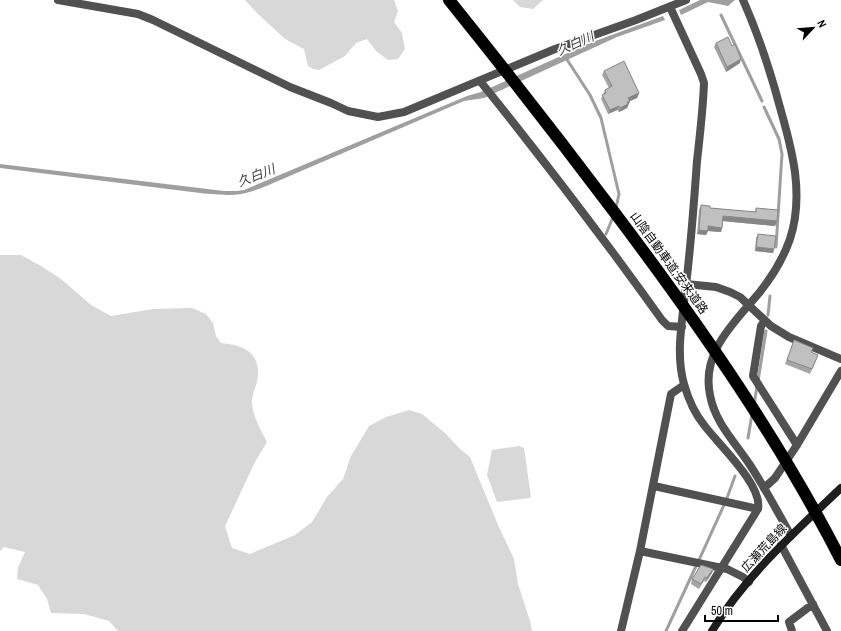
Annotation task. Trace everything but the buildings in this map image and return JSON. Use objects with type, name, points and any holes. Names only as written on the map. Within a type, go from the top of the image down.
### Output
[{"type":"highway","name":"山陰自動車道;安来道路","points":[[449,0],[490,47],[586,166],[663,267],[698,316],[753,398],[808,489],[836,543],[841,560]]},
{"type":"highway","name":"山陰自動車道;安来道路","points":[[456,0],[490,47]]},
{"type":"main road","name":"広瀬荒島線","points":[[712,631],[721,617],[749,582],[782,545],[841,488]]},
{"type":"street","points":[[58,0],[138,14],[290,87],[348,111],[378,118],[404,112],[555,49],[686,0]]},
{"type":"street","points":[[743,0],[765,54],[790,144],[795,168],[797,191],[796,216],[786,250],[778,267],[749,305],[732,323],[713,354],[708,378],[714,411],[720,424],[750,465],[791,536]]},
{"type":"street","points":[[670,7],[704,83],[679,364],[684,385],[703,424],[741,469],[759,502],[758,509],[682,631]]},
{"type":"street","points":[[480,81],[632,277],[662,320],[668,326],[682,327]]},
{"type":"street","points":[[686,284],[716,287],[730,292],[740,297],[771,326],[789,336],[841,359]]},
{"type":"street","points":[[765,320],[760,326],[753,376],[797,445]]},
{"type":"street","points":[[764,488],[775,478],[797,445],[841,371]]},
{"type":"street","points":[[622,631],[654,486],[671,394],[684,385]]},
{"type":"street","points":[[654,486],[758,509]]},
{"type":"street","points":[[782,545],[827,631]]},
{"type":"street","points":[[640,551],[720,569],[727,569],[743,577],[749,582]]},
{"type":"street","points":[[792,631],[788,622],[813,604]]},
{"type":"shaded area","points":[[245,0],[394,0],[398,11],[394,22],[402,33],[405,49],[398,59],[388,60],[376,51],[367,39],[356,43],[345,56],[319,70],[313,69],[308,66],[304,49],[285,39]]},
{"type":"shaded area","points":[[513,0],[543,0],[533,9],[520,7]]},
{"type":"shaded area","points":[[700,0],[735,0],[728,6],[708,2],[681,15],[679,10]]},
{"type":"shaded area","points":[[663,16],[665,20],[617,37],[484,98],[464,101],[271,184],[244,193],[220,195],[200,193],[0,168],[0,164],[224,191],[244,190],[467,96],[481,92],[590,43]]},
{"type":"shaded area","points":[[0,255],[21,255],[61,279],[91,305],[111,316],[153,309],[192,308],[206,314],[213,323],[216,336],[221,343],[236,345],[248,351],[256,360],[258,375],[252,405],[257,422],[267,442],[255,462],[225,526],[232,548],[250,554],[295,535],[312,522],[327,497],[343,479],[351,456],[369,426],[386,417],[409,410],[422,414],[470,457],[498,525],[514,559],[518,584],[532,631],[118,631],[109,621],[84,614],[51,613],[47,599],[38,585],[17,579],[18,567],[25,552],[4,547],[0,551]]},
{"type":"shaded area","points":[[519,446],[524,448],[531,497],[497,502],[487,475],[492,450]]},
{"type":"waterway","points":[[721,15],[762,101]]},
{"type":"waterway","name":"久白川","points":[[566,58],[590,95],[601,118],[619,194],[616,208]]},
{"type":"waterway","points":[[764,107],[779,139],[782,154],[776,247]]},
{"type":"waterway","points":[[606,234],[613,217]]},
{"type":"waterway","points":[[768,315],[770,296]]},
{"type":"waterway","points":[[758,381],[766,331]]},
{"type":"waterway","points":[[754,405],[757,386]]},
{"type":"waterway","points":[[748,438],[752,414]]},
{"type":"waterway","points":[[727,498],[735,476]]},
{"type":"waterway","points":[[699,560],[724,505]]},
{"type":"waterway","points":[[666,631],[696,566]]}]
